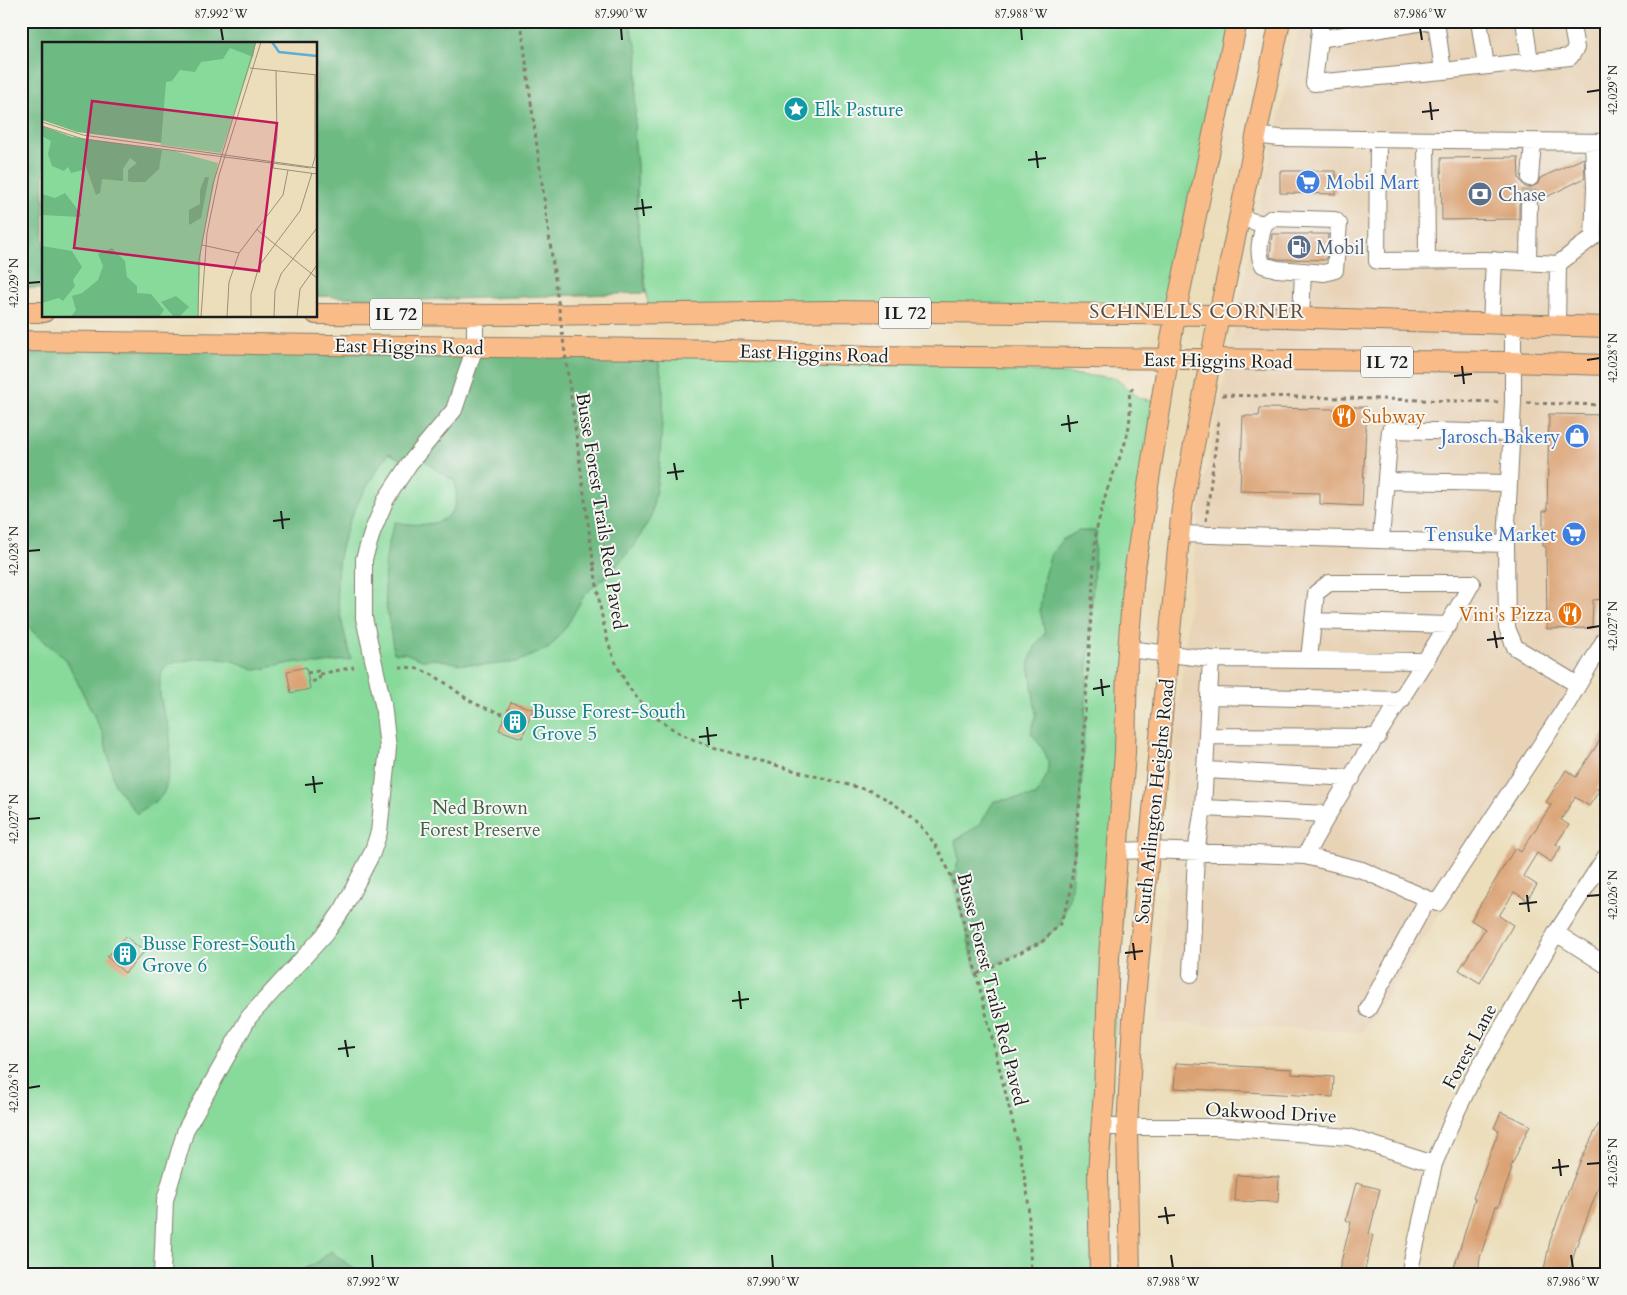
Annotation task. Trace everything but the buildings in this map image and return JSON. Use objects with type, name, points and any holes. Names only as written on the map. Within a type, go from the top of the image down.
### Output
[{"type":"main road","name":"South Arlington Heights Road","points":[[1100,1274],[1098,1173],[1109,957],[1126,753],[1128,649],[1141,526],[1176,315],[1236,21]]},
{"type":"main road","name":"South Arlington Heights Road","points":[[1130,1274],[1127,1128],[1133,1020],[1182,507],[1219,315],[1280,21]]},
{"type":"main road","name":"East Higgins Road","points":[[318,314],[831,311],[1219,315],[1606,327]]},
{"type":"main road","points":[[21,312],[42,312]]},
{"type":"main road","name":"East Higgins Road","points":[[21,341],[730,350],[870,356],[1210,361],[1606,364]]},
{"type":"street","points":[[1321,21],[1314,84],[1570,57],[1576,48],[1571,21]]},
{"type":"street","points":[[1319,39],[1430,21]]},
{"type":"street","points":[[1436,21],[1443,71]]},
{"type":"street","points":[[1479,21],[1486,66]]},
{"type":"street","points":[[1524,21],[1530,61]]},
{"type":"street","points":[[1256,134],[1279,138],[1599,142],[1593,237],[1558,264],[1494,260],[1427,259],[1377,261],[1378,140]]},
{"type":"street","points":[[1426,140],[1427,259]]},
{"type":"street","points":[[1530,178],[1533,142]]},
{"type":"street","points":[[1528,262],[1529,205]]},
{"type":"street","points":[[1239,218],[1264,224]]},
{"type":"street","points":[[1272,218],[1335,220],[1339,224],[1335,270],[1324,273],[1303,271],[1277,269],[1264,265],[1260,258],[1259,246],[1264,224],[1272,218]]},
{"type":"street","points":[[1491,324],[1494,260]]},
{"type":"street","points":[[1557,326],[1558,264]]},
{"type":"street","points":[[1301,318],[1303,271]]},
{"type":"street","points":[[162,1274],[165,1200],[186,1129],[249,1017],[326,933],[346,902],[372,853],[380,823],[388,748],[383,704],[364,618],[364,559],[373,530],[386,499],[409,464],[454,410],[475,347],[475,314]]},
{"type":"street","points":[[1513,324],[1513,402],[1506,544],[1507,628],[1515,648],[1578,685]]},
{"type":"street","points":[[1381,539],[1390,430],[1512,433]]},
{"type":"street","points":[[1386,480],[1509,483]]},
{"type":"street","points":[[1179,534],[1506,544]]},
{"type":"street","points":[[1306,856],[1328,814],[1402,700],[1472,583],[1329,583],[1316,593],[1309,659]]},
{"type":"street","points":[[1313,621],[1449,624]]},
{"type":"street","points":[[1118,851],[1149,850],[1306,856],[1362,870],[1437,903],[1578,685],[1606,637]]},
{"type":"street","points":[[1128,649],[1211,659],[1426,660]]},
{"type":"street","points":[[1191,974],[1196,852],[1203,808],[1206,770],[1211,659]]},
{"type":"street","points":[[1209,696],[1402,700]]},
{"type":"street","points":[[1207,736],[1378,737]]},
{"type":"street","points":[[1206,770],[1352,778]]},
{"type":"street","points":[[1203,808],[1328,814]]},
{"type":"street","name":"Forest Lane","points":[[1409,1274],[1434,1164],[1472,1080],[1556,933],[1606,856]]},
{"type":"street","points":[[1368,1009],[1427,900]]},
{"type":"street","points":[[1556,933],[1606,965]]},
{"type":"street","name":"Oakwood Drive","points":[[1101,1127],[1218,1128],[1349,1137],[1434,1164]]},
{"type":"path","name":"Busse Forest Trails Red Paved","points":[[521,21],[594,567],[604,626],[614,658],[635,696],[661,722],[676,732],[706,746],[871,792],[886,798],[929,834],[946,863],[955,886],[1020,1152],[1028,1197],[1031,1274]]},
{"type":"path","points":[[977,974],[1043,941],[1060,924],[1070,896],[1080,800],[1096,531],[1107,490],[1128,437],[1131,413],[1129,392],[1134,387]]},
{"type":"path","points":[[1220,404],[1222,395],[1606,405]]},
{"type":"path","points":[[1205,534],[1219,414]]},
{"type":"path","points":[[307,673],[318,671],[320,674],[354,667]]},
{"type":"path","points":[[399,668],[414,668],[430,672],[470,701],[505,715]]},
{"type":"path","points":[[309,682],[319,680],[320,674]]},
{"type":"shaded area","points":[[1300,21],[1601,21],[1606,58],[1606,641],[1450,898],[1363,1032],[1159,1023],[1173,762],[1199,508],[1249,256]]},
{"type":"green space","points":[[21,21],[629,21],[638,52],[634,136],[637,164],[637,217],[646,293],[420,300],[318,296],[318,42],[42,42],[42,288],[21,288]]},
{"type":"green space","points":[[553,21],[1232,21],[1175,315],[649,313],[637,217],[637,178]]},
{"type":"green space","points":[[21,341],[656,349],[663,384],[663,408],[659,472],[651,517],[635,544],[613,570],[585,594],[566,627],[549,648],[517,662],[489,665],[461,664],[436,659],[422,660],[405,653],[394,653],[385,588],[386,558],[389,541],[395,522],[431,524],[441,521],[449,515],[454,507],[456,496],[455,481],[423,459],[409,464],[389,453],[359,501],[344,536],[340,554],[337,572],[337,591],[342,625],[351,659],[318,664],[296,662],[256,670],[233,661],[217,659],[201,658],[170,664],[165,668],[160,679],[162,705],[170,735],[170,759],[167,782],[160,797],[137,814],[115,785],[103,734],[66,659],[34,633],[25,621],[21,578]]},
{"type":"green space","name":"Ned Brown Forest Preserve","points":[[656,349],[807,353],[1115,378],[1139,398],[1159,402],[1147,493],[1100,1274],[21,1274],[21,354],[659,366]]},
{"type":"green space","points":[[1079,531],[1096,531],[1080,800],[1070,896],[1060,924],[1043,941],[977,974],[952,879],[959,860],[955,841],[981,823],[994,801],[1036,796],[1045,778],[1048,770],[1047,757],[1031,733],[1036,714],[1029,662],[1035,647],[1045,633],[1040,610],[1044,576],[1051,554],[1062,540]]},
{"type":"green space","points":[[331,1251],[360,1274],[294,1274],[318,1262]]},
{"type":"tunnel","points":[[1529,205],[1530,178]]},
{"type":"place","name":"Elk Pasture","points":[[796,109]]},
{"type":"place","name":"Mobil Mart","points":[[1308,182]]},
{"type":"place","name":"Chase","points":[[1480,194]]},
{"type":"place","name":"Mobil","points":[[1299,247]]},
{"type":"place","name":"Subway","points":[[1344,416]]},
{"type":"place","name":"Jarosch Bakery","points":[[1577,436]]},
{"type":"place","name":"Tensuke Market","points":[[1574,534]]},
{"type":"place","name":"Vini's Pizza","points":[[1570,614]]},
{"type":"place","name":"Busse Forest-South Grove 5","points":[[515,722]]},
{"type":"place","name":"Busse Forest-South Grove 6","points":[[125,954]]},
{"type":"district","name":"SCHNELLS CORNER","points":[[1197,311]]}]
